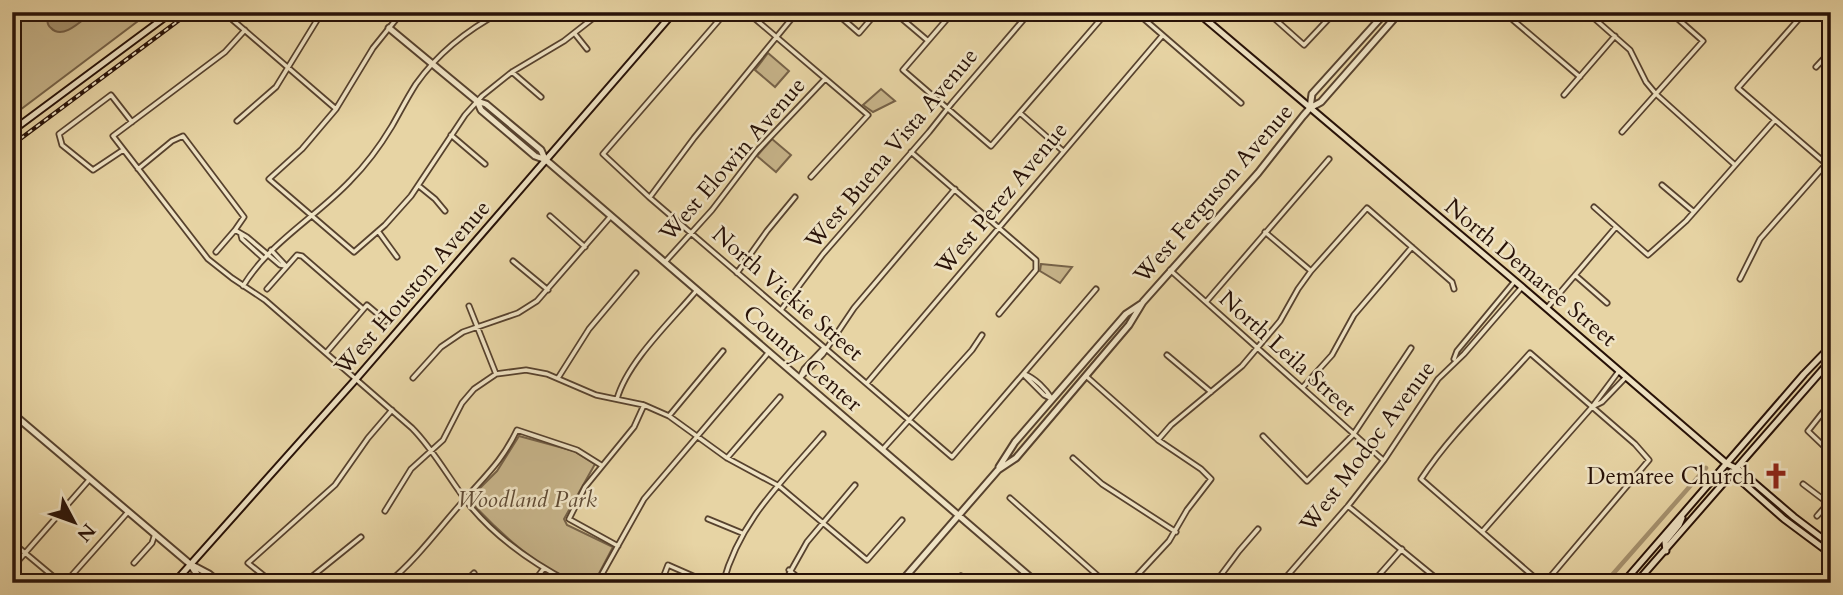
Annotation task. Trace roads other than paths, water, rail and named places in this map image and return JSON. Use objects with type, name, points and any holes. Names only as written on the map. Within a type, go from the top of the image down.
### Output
[{"type":"main road","points":[[12,131],[172,12]]},
{"type":"main road","name":"West Houston Avenue","points":[[174,583],[356,379],[674,12]]},
{"type":"main road","name":"North Demaree Street","points":[[1197,12],[1727,464],[1738,469],[1829,546]]},
{"type":"main road","name":"West Ferguson Avenue","points":[[1310,108],[1312,94],[1385,12]]},
{"type":"main road","name":"West Ferguson Avenue","points":[[900,583],[998,470],[1016,458],[1129,325],[1143,302],[1170,270],[1243,191],[1310,108],[1321,102],[1400,12]]},
{"type":"main road","name":"County Center","points":[[389,27],[477,101],[481,110],[535,156],[546,160],[1037,583]]},
{"type":"main road","name":"West Ferguson Avenue","points":[[998,470],[1007,452],[1052,399],[1126,314],[1143,302]]},
{"type":"main road","points":[[1623,583],[1831,346]]},
{"type":"main road","points":[[1636,583],[1831,360]]},
{"type":"main road","points":[[12,413],[190,564],[220,583]]},
{"type":"main road","name":"North Demaree Street","points":[[1727,464],[1732,474],[1796,528],[1829,546]]},
{"type":"main road","points":[[1666,551],[1665,542],[1679,525],[1685,512]]},
{"type":"main road","points":[[190,564],[203,583]]},
{"type":"street","points":[[402,12],[373,48],[336,109],[302,149],[269,179],[354,251],[378,231],[419,186],[451,135],[477,101],[512,72],[575,33],[600,12]]},
{"type":"street","points":[[243,286],[263,258],[339,192],[371,157],[417,82],[433,63],[458,39],[501,12]]},
{"type":"street","name":"North Vickie Street","points":[[726,12],[603,155],[952,457],[1024,374]]},
{"type":"street","points":[[747,12],[868,115],[811,177]]},
{"type":"street","points":[[649,197],[699,131],[797,12]]},
{"type":"street","points":[[835,12],[859,33],[877,12]]},
{"type":"street","points":[[894,12],[928,41]]},
{"type":"street","points":[[953,12],[903,70],[991,146],[1107,12]]},
{"type":"street","name":"West Buena Vista Avenue","points":[[781,310],[829,246],[1030,12]]},
{"type":"street","points":[[1136,12],[1143,15],[1162,36],[1241,103]]},
{"type":"street","points":[[1143,15],[1150,12]]},
{"type":"street","points":[[1267,12],[1304,45],[1335,12]]},
{"type":"street","points":[[1520,12],[1513,20],[1580,77]]},
{"type":"street","points":[[1587,12],[1635,56],[1646,82],[1656,94],[1735,165]]},
{"type":"street","points":[[1622,132],[1703,41],[1670,12]]},
{"type":"street","points":[[1805,12],[1738,88],[1831,168]]},
{"type":"street","points":[[1817,12],[1831,24]]},
{"type":"street","points":[[237,121],[263,101],[290,68],[321,13]]},
{"type":"street","points":[[227,15],[336,109]]},
{"type":"street","points":[[245,30],[225,52],[113,136],[199,249],[214,264],[265,300],[423,439],[465,498],[495,531],[544,568],[571,583]]},
{"type":"street","points":[[575,33],[587,49]]},
{"type":"street","name":"West Perez Avenue","points":[[867,383],[1162,36]]},
{"type":"street","points":[[1564,95],[1615,36]]},
{"type":"street","points":[[1816,67],[1831,51]]},
{"type":"street","points":[[512,72],[541,97]]},
{"type":"street","name":"West Elowin Avenue","points":[[665,262],[712,210],[761,146],[825,79]]},
{"type":"street","points":[[123,150],[93,170],[62,145],[59,134],[111,95],[132,122]]},
{"type":"street","points":[[1020,113],[1063,150]]},
{"type":"street","points":[[1594,207],[1648,255],[1694,212],[1775,120]]},
{"type":"street","points":[[451,135],[485,164]]},
{"type":"street","points":[[138,169],[172,141],[183,136],[244,216],[244,221],[216,252]]},
{"type":"street","points":[[911,152],[1034,258],[1037,265],[1033,274],[999,314]]},
{"type":"street","points":[[1206,302],[1329,159]]},
{"type":"street","points":[[1740,279],[1760,239],[1826,164]]},
{"type":"street","points":[[1662,184],[1694,212]]},
{"type":"street","points":[[419,186],[445,211]]},
{"type":"street","points":[[800,378],[804,369],[825,348],[859,302],[955,190]]},
{"type":"street","points":[[737,273],[795,197]]},
{"type":"street","points":[[1158,440],[1171,425],[1241,366],[1258,348],[1280,321],[1311,271],[1367,208],[1452,282],[1454,289]]},
{"type":"street","points":[[550,216],[585,247]]},
{"type":"street","points":[[413,378],[449,341],[477,326],[525,310],[548,290],[611,216]]},
{"type":"street","points":[[1546,308],[1616,227]]},
{"type":"street","points":[[236,230],[263,258]]},
{"type":"street","points":[[378,231],[397,257]]},
{"type":"street","points":[[1265,232],[1311,271]]},
{"type":"street","points":[[241,235],[286,266]]},
{"type":"street","points":[[1303,387],[1332,355],[1362,306],[1412,247]]},
{"type":"street","points":[[267,289],[293,257],[302,256],[363,309]]},
{"type":"street","points":[[513,261],[548,290]]},
{"type":"street","name":"North Leila Street","points":[[1170,270],[1384,460]]},
{"type":"street","points":[[558,379],[584,335],[636,273]]},
{"type":"street","points":[[1575,275],[1607,303]]},
{"type":"street","name":"West Modoc Avenue","points":[[1454,361],[1457,351],[1515,281]]},
{"type":"street","name":"West Modoc Avenue","points":[[1281,583],[1384,460],[1426,395],[1522,287]]},
{"type":"street","points":[[1052,399],[1039,384],[1024,374],[1096,289]]},
{"type":"street","points":[[617,399],[630,369],[697,290]]},
{"type":"street","points":[[326,353],[366,305],[386,321]]},
{"type":"street","points":[[469,306],[496,374]]},
{"type":"street","points":[[883,449],[972,350],[982,335]]},
{"type":"street","points":[[1263,436],[1307,481],[1353,435],[1411,348]]},
{"type":"street","points":[[669,416],[723,351]]},
{"type":"street","points":[[597,583],[644,499],[769,352]]},
{"type":"street","points":[[1530,353],[1592,407],[1635,444],[1649,460],[1543,583],[1421,479],[1459,428],[1481,408],[1530,353]]},
{"type":"street","points":[[1167,355],[1211,392]]},
{"type":"street","points":[[385,511],[411,469],[432,451],[447,433],[467,396],[479,384],[496,374],[514,370],[538,371],[585,391],[644,405],[669,416],[727,458],[779,485],[867,560],[902,520]]},
{"type":"street","points":[[1482,532],[1592,407],[1619,371]]},
{"type":"street","points":[[1086,376],[1158,440],[1201,469],[1211,479],[1187,510],[1176,532],[1130,583]]},
{"type":"street","points":[[1592,407],[1602,402],[1626,377]]},
{"type":"street","points":[[727,458],[780,397]]},
{"type":"street","points":[[1830,404],[1808,431],[1831,453]]},
{"type":"street","points":[[618,546],[569,519],[585,486],[634,427],[644,405]]},
{"type":"street","points":[[273,583],[248,563],[324,496],[392,410]]},
{"type":"street","points":[[388,583],[424,548],[465,498],[496,466],[517,430],[577,450],[601,466]]},
{"type":"street","points":[[723,583],[741,533],[823,434]]},
{"type":"street","points":[[1073,458],[1102,484],[1176,532]]},
{"type":"street","points":[[12,568],[90,479]]},
{"type":"street","points":[[1803,484],[1830,502],[1817,516]]},
{"type":"street","points":[[784,583],[789,570],[823,523],[855,485]]},
{"type":"street","points":[[1010,498],[1106,583]]},
{"type":"street","points":[[1348,506],[1441,583]]},
{"type":"street","points":[[12,542],[63,583],[128,512]]},
{"type":"street","points":[[708,519],[741,533]]},
{"type":"street","points":[[1215,583],[1258,529]]},
{"type":"street","points":[[134,564],[152,543],[155,534]]},
{"type":"street","points":[[304,583],[360,537]]},
{"type":"street","points":[[1372,583],[1402,549]]},
{"type":"street","points":[[661,583],[668,565],[709,583]]},
{"type":"street","points":[[533,583],[544,568]]},
{"type":"street","points":[[789,570],[804,583]]},
{"type":"street","points":[[464,583],[474,573]]},
{"type":"street","points":[[955,583],[961,576],[968,583]]},
{"type":"waterway","points":[[1605,583],[1706,468]]},
{"type":"railway","points":[[12,145],[190,12]]},
{"type":"place","name":"Demaree Church","points":[[1776,476]]},
{"type":"park label","name":"Woodland Park","points":[[527,499]]}]
